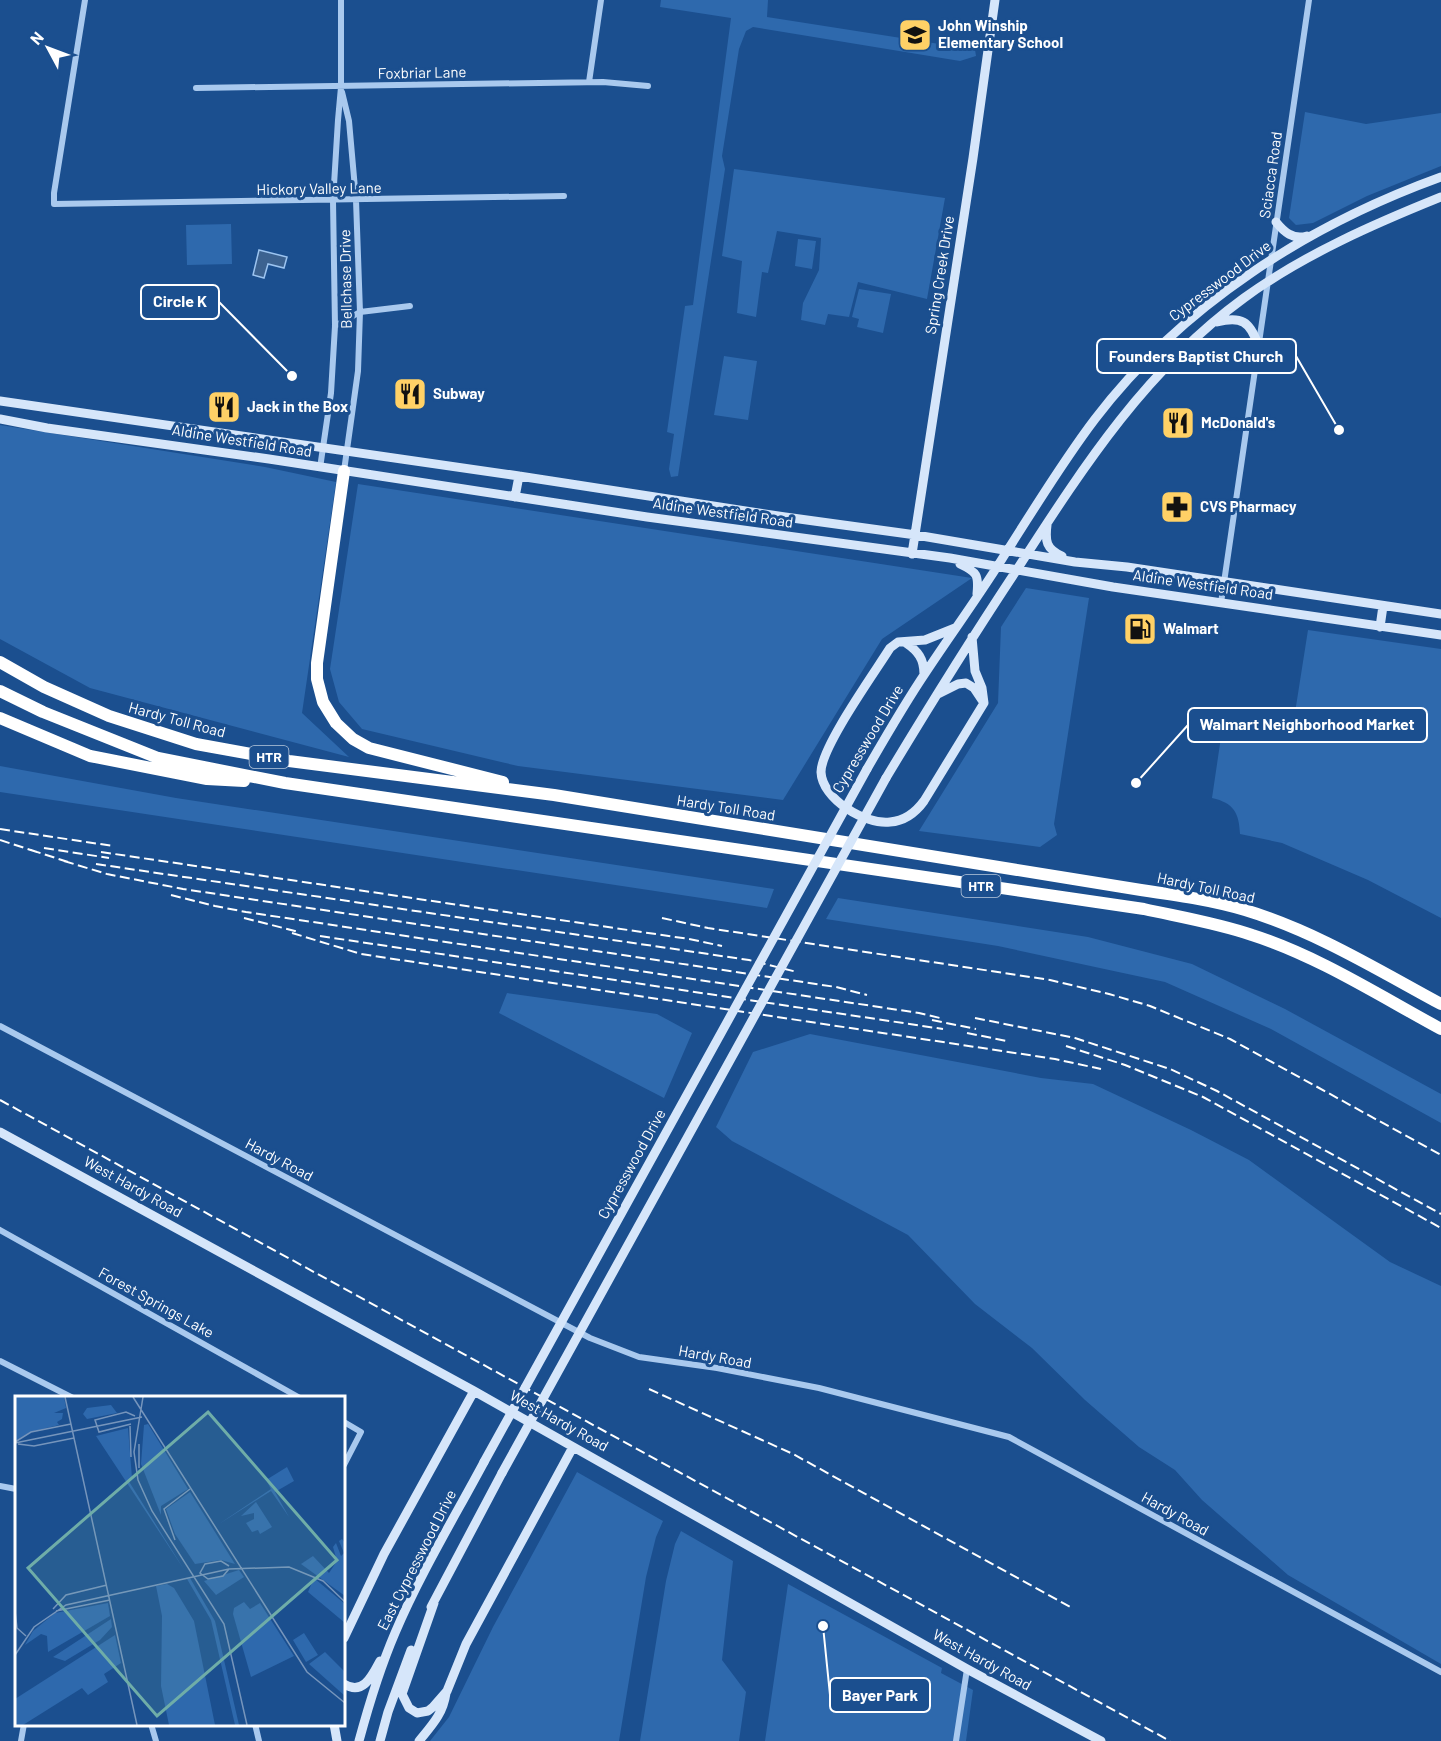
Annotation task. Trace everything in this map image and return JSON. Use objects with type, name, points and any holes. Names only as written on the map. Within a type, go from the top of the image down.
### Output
[{"type":"highway","points":[[344,471],[317,663],[320,691],[329,713],[344,732],[369,748],[554,795]]},
{"type":"highway","name":"Hardy Toll Road","points":[[0,662],[44,687],[108,716],[196,744],[290,761],[554,795],[1141,890],[1246,911],[1300,930],[1353,956],[1441,1005]]},
{"type":"highway","name":"HTR","points":[[0,691],[43,712],[158,758],[285,783],[1144,909],[1212,924],[1279,945],[1341,975],[1441,1029]]},
{"type":"highway","points":[[0,718],[90,756],[207,780],[285,783]]},
{"type":"main road","name":"Spring Creek Drive","points":[[912,554],[995,0]]},
{"type":"main road","name":"Cypresswood Drive","points":[[484,1462],[867,769],[924,674],[1008,551],[1071,451],[1118,392],[1175,334],[1271,259],[1317,232],[1395,195],[1441,177]]},
{"type":"main road","points":[[1395,195],[1397,214]]},
{"type":"main road","name":"Cypresswood Drive","points":[[434,1603],[502,1473],[886,778],[972,637],[1099,446],[1132,404],[1170,363],[1244,298],[1324,250],[1397,214],[1441,197]]},
{"type":"main road","points":[[1276,222],[1291,236],[1299,238],[1317,232]]},
{"type":"main road","points":[[1215,322],[1231,319],[1244,322],[1254,332],[1258,345]]},
{"type":"main road","points":[[1118,392],[1132,404]]},
{"type":"main road","name":"Aldine Westfield Road","points":[[0,401],[916,535],[1075,562],[1224,581],[1441,614]]},
{"type":"main road","name":"Aldine Westfield Road","points":[[0,419],[47,428],[780,537],[950,558],[1113,587],[1441,635]]},
{"type":"main road","points":[[116,437],[118,419]]},
{"type":"main road","points":[[515,497],[519,476]]},
{"type":"main road","points":[[647,517],[651,496]]},
{"type":"main road","points":[[780,537],[785,517]]},
{"type":"main road","points":[[1047,523],[1046,544],[1053,552],[1075,562]]},
{"type":"main road","points":[[950,558],[973,570],[978,583],[976,596]]},
{"type":"main road","points":[[1380,627],[1383,606]]},
{"type":"main road","points":[[955,628],[925,640],[898,642],[890,648],[827,748],[821,773],[825,784],[838,803],[856,814],[880,822],[892,822],[912,814],[924,801],[984,703],[982,688],[975,671],[972,637]]},
{"type":"main road","points":[[906,643],[920,655],[924,674]]},
{"type":"main road","points":[[938,694],[958,684],[966,683],[974,688],[984,703]]},
{"type":"main road","name":"West Hardy Road","points":[[0,1132],[474,1391],[1084,1737],[1101,1741]]},
{"type":"main road","points":[[345,1636],[384,1554],[474,1391]]},
{"type":"main road","points":[[419,1741],[439,1716],[466,1644],[573,1447]]},
{"type":"main road","name":"East Cypresswood Drive","points":[[359,1741],[369,1703],[395,1633],[484,1462]]},
{"type":"main road","points":[[434,1603],[402,1694],[409,1708],[417,1713],[428,1711],[447,1691]]},
{"type":"main road","points":[[380,1741],[388,1712],[411,1651],[434,1603]]},
{"type":"main road","points":[[345,1684],[354,1688],[365,1684],[395,1633]]},
{"type":"main road","points":[[334,1726],[337,1741]]},
{"type":"street","name":"Hickory Valley Lane","points":[[85,0],[54,204],[564,196]]},
{"type":"street","name":"Bellchase Drive","points":[[320,468],[331,393],[335,326],[333,201],[341,87],[340,0]]},
{"type":"street","points":[[589,82],[602,0]]},
{"type":"street","name":"Sciacca Road","points":[[1221,603],[1309,0]]},
{"type":"street","name":"Foxbriar Lane","points":[[196,88],[589,82],[648,86]]},
{"type":"street","name":"Bellchase Drive","points":[[341,87],[349,121],[356,200],[360,312],[358,371],[344,471]]},
{"type":"street","points":[[335,326],[360,312],[410,306]]},
{"type":"street","name":"Hardy Road","points":[[0,1026],[590,1338],[639,1357],[717,1368],[819,1388],[1009,1437],[1441,1672]]},
{"type":"street","name":"Forest Springs Lake","points":[[0,1230],[296,1396]]},
{"type":"street","points":[[0,1361],[69,1396]]},
{"type":"street","points":[[345,1423],[361,1432],[345,1463]]},
{"type":"street","points":[[0,1486],[15,1489]]},
{"type":"street","points":[[956,1741],[967,1669]]},
{"type":"street","points":[[21,1741],[24,1726]]},
{"type":"street","points":[[151,1726],[156,1741]]},
{"type":"street","points":[[255,1726],[259,1741]]},
{"type":"shaded area","points":[[661,0],[768,0],[767,17],[965,48],[966,42],[974,43],[976,56],[960,61],[753,27],[746,31],[739,49],[722,156],[725,169],[678,476],[671,477],[669,469],[674,434],[667,432],[685,306],[693,305],[731,18],[660,7]]},
{"type":"shaded area","points":[[1305,112],[1366,124],[1441,113],[1441,166],[1367,196],[1313,223],[1296,225],[1289,218]]},
{"type":"shaded area","points":[[734,169],[945,198],[927,299],[858,282],[849,317],[828,314],[825,325],[801,320],[803,303],[819,270],[821,238],[777,231],[768,273],[762,272],[756,317],[737,313],[742,261],[722,256]]},
{"type":"shaded area","points":[[231,224],[232,264],[187,265],[186,225]]},
{"type":"shaded area","points":[[798,239],[816,241],[812,269],[795,266]]},
{"type":"shaded area","points":[[259,250],[287,257],[284,268],[268,264],[264,278],[253,275]]},
{"type":"shaded area","points":[[859,289],[891,294],[883,333],[857,327],[859,319],[852,317]]},
{"type":"shaded area","points":[[724,356],[757,361],[748,420],[714,415]]},
{"type":"shaded area","points":[[0,425],[265,467],[336,482],[302,713],[349,757],[90,688],[0,639]]},
{"type":"shaded area","points":[[358,484],[972,578],[882,639],[783,800],[518,766],[362,729],[339,702],[330,669]]},
{"type":"shaded area","points":[[1026,588],[1089,598],[1054,824],[1057,835],[1040,847],[919,831],[998,703],[1001,627]]},
{"type":"shaded area","points":[[1308,630],[1441,649],[1441,918],[1368,880],[1282,843],[1240,834],[1234,810],[1226,803],[1212,798],[1225,710],[1294,719]]},
{"type":"shaded area","points":[[0,766],[176,798],[774,889],[767,908],[0,792]]},
{"type":"shaded area","points":[[838,898],[1088,937],[1192,964],[1285,1009],[1441,1094],[1441,1123],[1271,1029],[1165,982],[998,946],[826,919]]},
{"type":"shaded area","points":[[507,993],[657,1014],[692,1033],[664,1098],[499,1013]]},
{"type":"shaded area","points":[[810,1034],[1041,1078],[1093,1084],[1249,1160],[1390,1262],[1441,1286],[1441,1664],[1288,1575],[1202,1500],[1175,1470],[1139,1447],[1085,1400],[1032,1348],[975,1304],[908,1235],[732,1141],[716,1127],[753,1052]]},
{"type":"shaded area","points":[[577,1472],[663,1521],[656,1537],[646,1577],[619,1741],[430,1741],[449,1717],[493,1627]]},
{"type":"shaded area","points":[[681,1531],[733,1561],[722,1660],[746,1692],[739,1741],[640,1741],[666,1581],[675,1544]]},
{"type":"shaded area","points":[[788,1584],[942,1668],[941,1673],[973,1690],[966,1741],[765,1741]]},
{"type":"railway","points":[[0,829],[113,846]]},
{"type":"railway","points":[[0,840],[37,852]]},
{"type":"railway","points":[[44,848],[109,858]]},
{"type":"railway","points":[[31,850],[71,863]]},
{"type":"railway","points":[[101,852],[689,939],[722,946]]},
{"type":"railway","points":[[64,861],[107,874],[183,889],[836,987],[867,995]]},
{"type":"railway","points":[[96,864],[749,960],[797,972]]},
{"type":"railway","points":[[171,895],[246,912],[940,1018]]},
{"type":"railway","points":[[244,918],[299,932]]},
{"type":"railway","points":[[662,918],[708,928],[1050,980],[1150,1006],[1230,1039],[1441,1155]]},
{"type":"railway","points":[[292,933],[361,954],[1055,1059],[1101,1069]]},
{"type":"railway","points":[[320,936],[943,1029]]},
{"type":"railway","points":[[975,1018],[1075,1038],[1170,1069],[1217,1091],[1441,1214]]},
{"type":"railway","points":[[932,1020],[976,1029]]},
{"type":"railway","points":[[967,1033],[1007,1041]]},
{"type":"railway","points":[[1066,1046],[1125,1065],[1203,1097],[1441,1228]]},
{"type":"railway","points":[[0,1100],[1170,1741]]},
{"type":"railway","points":[[649,1389],[793,1454],[1072,1608]]},
{"type":"place","name":"John Winship Elementary School","points":[[915,35]]},
{"type":"place","name":"Circle K","points":[[292,376]]},
{"type":"place","name":"Subway","points":[[410,394]]},
{"type":"place","name":"Jack in the Box","points":[[224,407]]},
{"type":"place","name":"McDonald's","points":[[1178,423]]},
{"type":"place","name":"Founders Baptist Church","points":[[1339,430]]},
{"type":"place","name":"CVS Pharmacy","points":[[1177,507]]},
{"type":"place","name":"Walmart","points":[[1140,629]]},
{"type":"place","name":"Walmart Neighborhood Market","points":[[1136,783]]},
{"type":"place","name":"Bayer Park","points":[[823,1626]]}]
